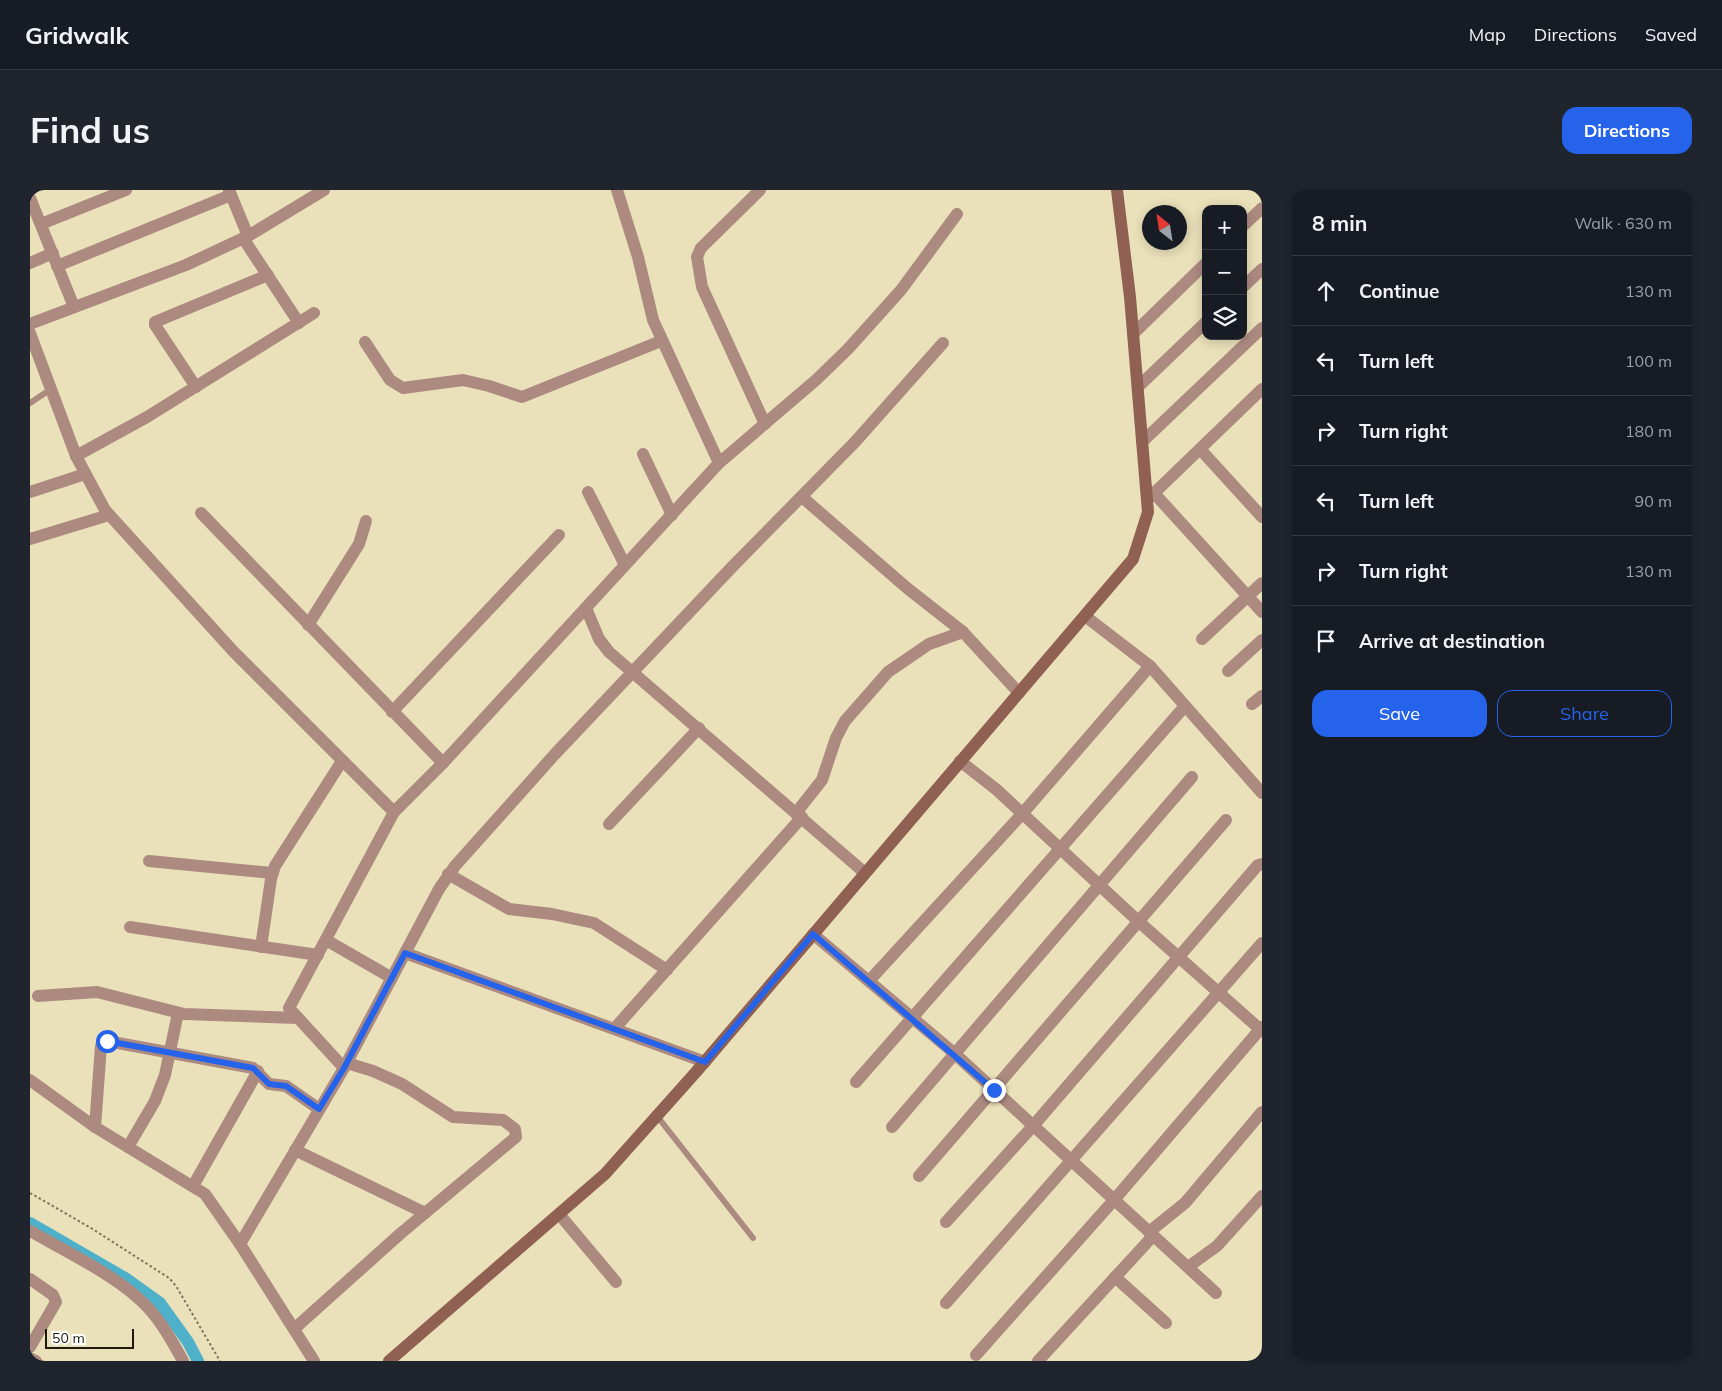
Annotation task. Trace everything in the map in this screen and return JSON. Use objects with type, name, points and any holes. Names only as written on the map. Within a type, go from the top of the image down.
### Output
[{"type":"street","points":[[41,224],[126,190]]},
{"type":"street","points":[[30,324],[186,264],[246,237],[324,190]]},
{"type":"street","points":[[617,190],[638,257],[653,320],[719,463]]},
{"type":"street","points":[[760,190],[701,248],[697,257],[702,287],[766,424]]},
{"type":"street","points":[[389,1361],[605,1174],[705,1062],[1133,558],[1148,512],[1151,496],[1142,442],[1133,334],[1117,190]]},
{"type":"street","points":[[58,266],[230,192],[246,237],[298,323]]},
{"type":"street","points":[[30,198],[74,307]]},
{"type":"street","points":[[1247,222],[1262,208]]},
{"type":"street","points":[[294,1329],[426,1213],[514,1141],[517,1133],[515,1129],[503,1120],[453,1118],[402,1084],[373,1071],[345,1065],[289,1008],[394,812],[443,763],[719,463],[816,380],[876,319],[957,214]]},
{"type":"street","points":[[30,263],[53,253]]},
{"type":"street","points":[[1133,334],[1202,267]]},
{"type":"street","points":[[1247,283],[1262,269]]},
{"type":"street","points":[[196,387],[155,325],[155,322],[268,275]]},
{"type":"street","points":[[76,456],[147,417],[314,313]]},
{"type":"street","points":[[1138,388],[1202,326]]},
{"type":"street","points":[[1142,442],[1262,328]]},
{"type":"street","points":[[30,333],[76,456],[109,515],[233,651],[394,812]]},
{"type":"street","points":[[365,342],[390,380],[404,388],[462,380],[489,386],[522,397],[662,341]]},
{"type":"street","points":[[240,1244],[345,1065],[448,874],[556,754],[855,442],[943,342]]},
{"type":"street","points":[[1151,496],[1262,390]]},
{"type":"street","points":[[1200,450],[1262,516]]},
{"type":"street","points":[[644,454],[672,515]]},
{"type":"street","points":[[30,492],[85,474]]},
{"type":"street","points":[[588,492],[625,565]]},
{"type":"street","points":[[1151,496],[1262,612]]},
{"type":"street","points":[[802,497],[906,588],[963,632],[1019,693]]},
{"type":"street","points":[[200,514],[443,763]]},
{"type":"street","points":[[30,539],[109,515]]},
{"type":"street","points":[[308,624],[359,544],[366,521]]},
{"type":"street","points":[[392,712],[559,535]]},
{"type":"street","points":[[1202,639],[1262,583]]},
{"type":"street","points":[[586,608],[602,646],[865,872]]},
{"type":"street","points":[[1085,616],[1150,666],[1262,793]]},
{"type":"street","points":[[615,1028],[799,815],[822,780],[834,743],[845,721],[893,667],[929,644],[963,632]]},
{"type":"street","points":[[1228,671],[1262,640]]},
{"type":"street","points":[[869,981],[1022,814],[1150,666]]},
{"type":"street","points":[[1252,704],[1262,696]]},
{"type":"street","points":[[856,1082],[1185,706]]},
{"type":"street","points":[[608,824],[698,728]]},
{"type":"street","points":[[261,947],[272,873],[342,761]]},
{"type":"street","points":[[960,761],[997,790],[1099,886],[1261,1029],[1114,1200],[976,1354]]},
{"type":"street","points":[[892,1127],[1192,777]]},
{"type":"street","points":[[919,1176],[1226,820]]},
{"type":"street","points":[[149,861],[272,873]]},
{"type":"street","points":[[946,1222],[1033,1126],[1258,865],[1262,864]]},
{"type":"street","points":[[448,874],[509,909],[552,914],[594,923],[667,970]]},
{"type":"street","points":[[130,927],[318,955]]},
{"type":"street","points":[[813,934],[954,1053],[1216,1293]]},
{"type":"street","points":[[326,940],[392,978]]},
{"type":"street","points":[[946,1303],[1262,943]]},
{"type":"street","points":[[405,953],[705,1062]]},
{"type":"street","points":[[38,996],[97,992],[178,1013],[298,1018]]},
{"type":"street","points":[[128,1147],[154,1101],[165,1075],[178,1013]]},
{"type":"street","points":[[95,1127],[103,1042],[107,1041],[253,1068],[269,1084],[286,1086],[319,1109]]},
{"type":"street","points":[[192,1186],[258,1071]]},
{"type":"street","points":[[30,1080],[95,1127],[192,1186],[210,1200],[314,1361]]},
{"type":"street","points":[[1038,1361],[1152,1234],[1185,1203],[1262,1112]]},
{"type":"street","points":[[295,1150],[426,1213]]},
{"type":"street","points":[[1188,1267],[1217,1246],[1262,1196]]},
{"type":"street","points":[[559,1214],[616,1282]]},
{"type":"street","points":[[30,1231],[121,1284],[138,1298],[163,1327],[183,1361]]},
{"type":"street","points":[[1115,1277],[1166,1323]]},
{"type":"street","points":[[30,1279],[53,1295],[56,1302],[30,1347]]},
{"type":"street","points":[[30,1358],[36,1361]]},
{"type":"lane","points":[[30,403],[51,389]]},
{"type":"lane","points":[[657,1116],[754,1238]]},
{"type":"path","points":[[30,1194],[91,1228],[169,1278],[176,1286],[220,1361]]},
{"type":"waterway","points":[[30,1223],[125,1278],[160,1303],[188,1342],[198,1361]]},
{"type":"route","points":[[107,1041],[255,1068],[269,1084],[286,1086],[319,1109],[344,1068],[405,953],[705,1062],[813,934],[954,1053],[994,1090]]}]
